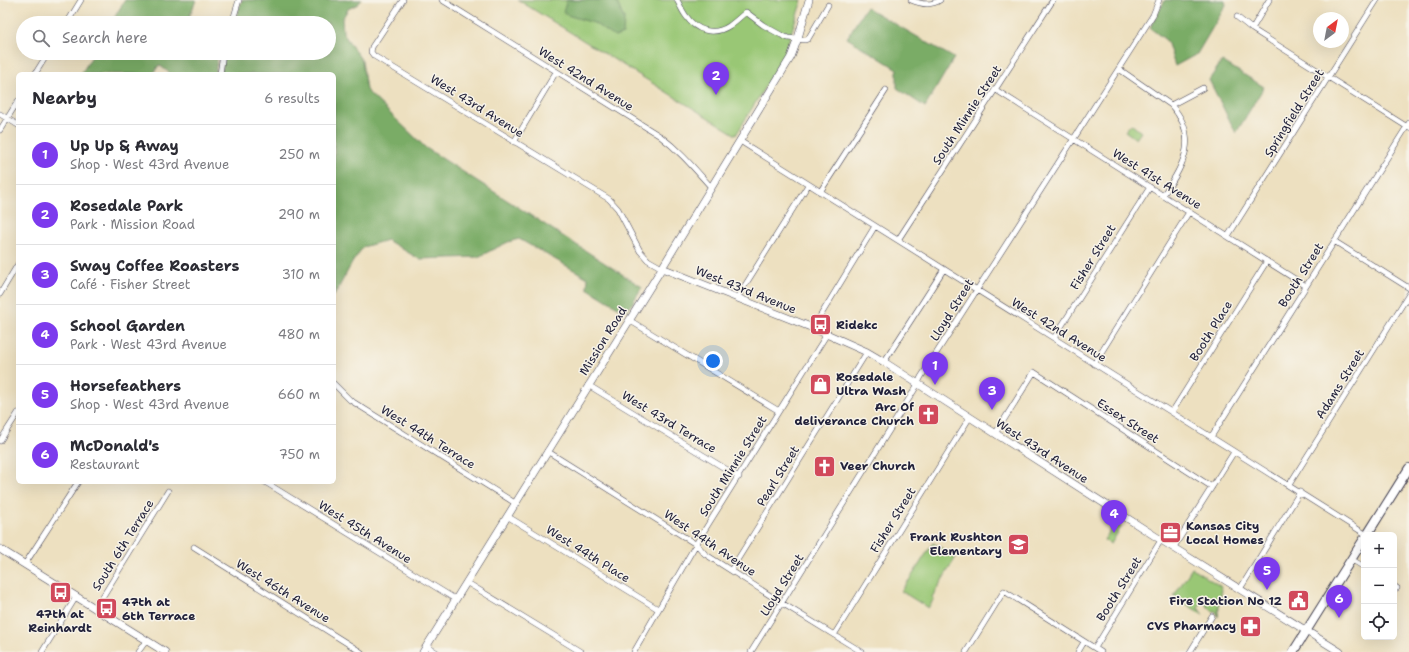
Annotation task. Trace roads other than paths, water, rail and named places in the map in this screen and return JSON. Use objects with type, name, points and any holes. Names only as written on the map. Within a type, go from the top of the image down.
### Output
[{"type":"main road","points":[[1369,532],[1409,468]]},
{"type":"main road","points":[[1293,652],[1361,544]]},
{"type":"street","points":[[71,16],[81,0]]},
{"type":"street","points":[[234,16],[239,0]]},
{"type":"street","name":"West 43rd Avenue","points":[[403,0],[372,47],[371,52],[374,56],[609,199],[618,209],[640,251],[648,260],[662,268],[813,328],[867,352],[918,382],[995,434],[1340,652]]},
{"type":"street","name":"West 42nd Avenue","points":[[442,0],[660,136],[685,158],[711,186]]},
{"type":"street","points":[[677,0],[686,17],[694,26],[704,30],[716,32],[728,26],[746,12],[763,25],[781,35],[788,38],[805,40],[808,39],[828,5]]},
{"type":"street","name":"Mission Road","points":[[425,649],[662,268],[791,56],[809,0]]},
{"type":"street","points":[[911,0],[920,4],[934,3],[940,0]]},
{"type":"street","name":"South Minnie Street","points":[[898,240],[1053,0]]},
{"type":"street","name":"Lloyd Street","points":[[751,652],[976,290],[1153,15],[1159,0]]},
{"type":"street","points":[[1252,28],[1270,0]]},
{"type":"street","name":"Springfield Street","points":[[1228,236],[1376,0]]},
{"type":"street","points":[[1237,17],[1252,28],[1408,126]]},
{"type":"street","points":[[36,72],[44,60]]},
{"type":"street","points":[[220,72],[222,60]]},
{"type":"street","points":[[1118,69],[1171,105],[1182,120],[1185,128],[1187,143],[1186,154],[1182,167],[1163,195]]},
{"type":"street","points":[[514,142],[556,72]]},
{"type":"street","points":[[1171,105],[1203,88]]},
{"type":"street","points":[[820,192],[886,90]]},
{"type":"street","name":"West 41st Avenue","points":[[996,90],[1306,286]]},
{"type":"street","points":[[0,130],[16,104]]},
{"type":"street","points":[[0,114],[16,124]]},
{"type":"street","name":"Booth Street","points":[[1211,437],[1408,126]]},
{"type":"street","name":"West 42nd Avenue","points":[[740,141],[1362,532]]},
{"type":"street","points":[[737,298],[808,185]]},
{"type":"street","name":"Fisher Street","points":[[1054,338],[1150,187]]},
{"type":"street","points":[[1094,364],[1189,212]]},
{"type":"street","points":[[813,328],[875,226]]},
{"type":"street","points":[[1334,241],[1409,288]]},
{"type":"street","name":"Booth Place","points":[[1172,412],[1267,261]]},
{"type":"street","points":[[0,294],[16,267]]},
{"type":"street","points":[[884,362],[944,269]]},
{"type":"street","name":"Adams Street","points":[[1289,485],[1409,294]]},
{"type":"street","points":[[629,320],[779,410]]},
{"type":"street","name":"South Minnie Street","points":[[634,652],[697,545],[699,539],[827,334]]},
{"type":"street","name":"Pearl Street","points":[[732,570],[867,352]]},
{"type":"street","name":"Essex Street","points":[[995,434],[1034,372],[1212,487]]},
{"type":"street","name":"West 43rd Terrace","points":[[588,385],[739,477]]},
{"type":"street","name":"West 44th Terrace","points":[[336,386],[350,400],[515,503]]},
{"type":"street","points":[[0,441],[16,416]]},
{"type":"street","name":"Fisher Street","points":[[834,634],[970,417]]},
{"type":"street","name":"West 44th Avenue","points":[[547,451],[697,545],[705,554],[834,634],[860,652]]},
{"type":"street","points":[[1174,547],[1234,452]]},
{"type":"street","points":[[25,564],[77,484]]},
{"type":"street","name":"West 45th Avenue","points":[[267,484],[455,599]]},
{"type":"street","name":"South 6th Terrace","points":[[95,609],[168,491]]},
{"type":"street","points":[[1240,589],[1300,492]]},
{"type":"street","name":"West 44th Place","points":[[507,516],[658,609]]},
{"type":"street","name":"Booth Street","points":[[1095,648],[1161,540]]},
{"type":"street","name":"West 46th Avenue","points":[[194,547],[361,652]]},
{"type":"street","points":[[0,549],[165,652]]},
{"type":"street","points":[[1352,559],[1361,565]]},
{"type":"street","points":[[466,582],[581,652]]},
{"type":"street","points":[[966,652],[1004,591],[1101,652]]},
{"type":"street","points":[[42,652],[76,597]]},
{"type":"street","points":[[1190,652],[1212,616]]},
{"type":"street","points":[[138,652],[146,641]]},
{"type":"street","points":[[1078,652],[1084,642]]},
{"type":"street","points":[[425,649],[436,652]]},
{"type":"place","name":"Rosedale Park","points":[[716,95]]},
{"type":"place","name":"Ridekc","points":[[821,325]]},
{"type":"place","name":"Rosedale Ultra Wash","points":[[821,384]]},
{"type":"place","name":"Up Up & Away","points":[[935,385]]},
{"type":"place","name":"Sway Coffee Roasters","points":[[992,410]]},
{"type":"place","name":"Arc Of deliverance Church","points":[[929,414]]},
{"type":"place","name":"Veer Church","points":[[825,466]]},
{"type":"place","name":"School Garden","points":[[1114,533]]},
{"type":"place","name":"Kansas City Local Homes","points":[[1170,533]]},
{"type":"place","name":"Frank Rushton Elementary","points":[[1018,544]]},
{"type":"place","name":"Horsefeathers","points":[[1267,590]]},
{"type":"place","name":"47th at Reinhardt","points":[[60,593]]},
{"type":"place","name":"Fire Station No 12","points":[[1298,601]]},
{"type":"place","name":"47th at 6th Terrace","points":[[107,609]]},
{"type":"place","name":"McDonald's","points":[[1339,618]]},
{"type":"place","name":"CVS Pharmacy","points":[[1251,626]]}]
